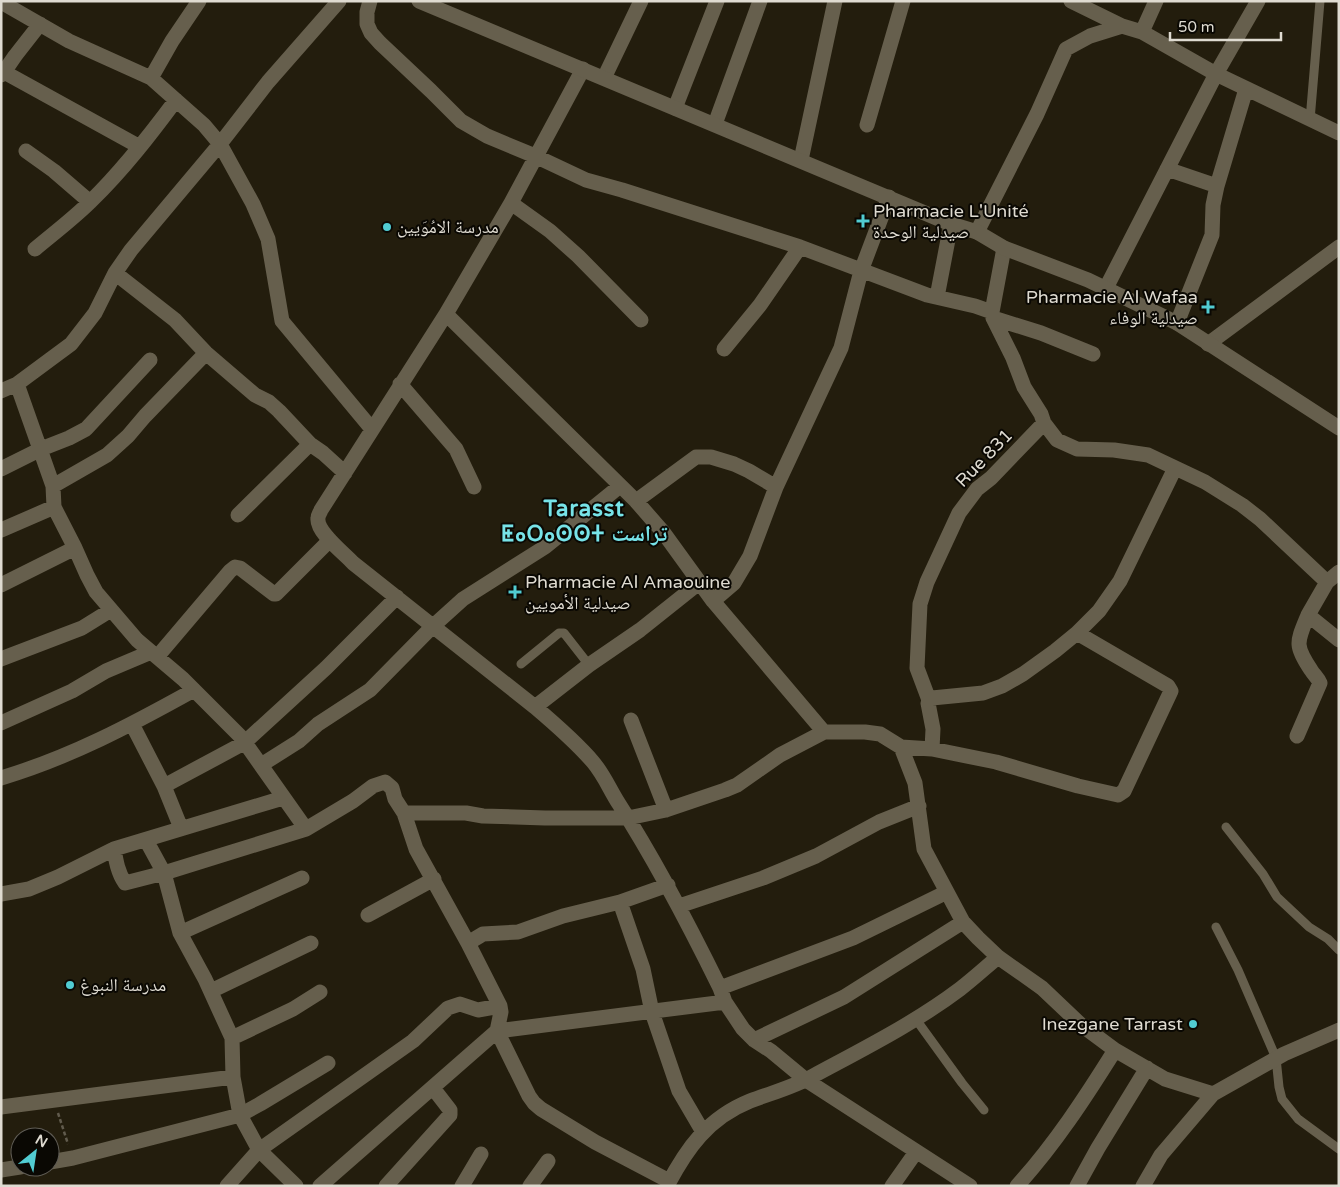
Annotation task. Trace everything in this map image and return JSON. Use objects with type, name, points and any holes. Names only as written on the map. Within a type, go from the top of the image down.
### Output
[{"type":"street","points":[[1,391],[17,384],[71,344],[95,313],[115,273],[131,250],[220,144],[268,82],[339,1]]},
{"type":"street","points":[[370,1],[367,12],[367,24],[371,32],[390,54],[461,121],[487,136],[586,180],[800,247],[861,272],[993,315],[1093,354]]},
{"type":"street","points":[[419,1],[951,224],[977,232],[1004,248],[1106,288],[1177,323],[1339,428]]},
{"type":"street","points":[[604,78],[641,1]]},
{"type":"street","points":[[675,108],[717,1]]},
{"type":"street","points":[[715,124],[760,1]]},
{"type":"street","points":[[800,160],[835,1]]},
{"type":"street","points":[[867,125],[903,1]]},
{"type":"street","points":[[1071,1],[1122,26],[1142,32],[1216,74],[1339,133]]},
{"type":"street","points":[[1142,32],[1156,1]]},
{"type":"street","points":[[1106,288],[1216,74],[1258,1]]},
{"type":"street","points":[[1,2],[69,41],[151,78],[204,125],[220,144],[253,204],[268,238],[282,321],[372,428]]},
{"type":"street","points":[[151,78],[196,2]]},
{"type":"street","points":[[40,24],[14,56],[3,74],[140,147]]},
{"type":"street","points":[[977,232],[1037,114],[1066,49],[1090,36],[1122,26]]},
{"type":"street","points":[[583,69],[511,203],[446,314],[321,510],[318,518],[320,527],[353,563],[535,707],[564,732],[592,761],[602,773],[610,790],[668,885],[720,988],[725,1002],[743,1029],[754,1040],[771,1051],[806,1080],[970,1186]]},
{"type":"street","points":[[1177,323],[1212,235],[1213,205],[1217,186],[1246,89]]},
{"type":"street","points":[[35,249],[90,202],[140,147],[176,100]]},
{"type":"street","points":[[26,151],[54,171],[90,202]]},
{"type":"street","points":[[1167,169],[1217,186]]},
{"type":"street","points":[[713,601],[734,583],[750,556],[776,487],[842,348],[861,272],[889,197]]},
{"type":"street","points":[[511,203],[550,231],[641,320]]},
{"type":"street","points":[[937,296],[951,224]]},
{"type":"street","points":[[724,349],[760,305],[800,247]]},
{"type":"street","points":[[1208,344],[1339,247]]},
{"type":"street","points":[[1004,248],[993,315],[1024,387],[1044,423],[1057,440],[1077,449],[1114,450],[1148,455],[1205,482],[1242,505],[1260,519],[1327,582]]},
{"type":"street","points":[[115,273],[175,320],[206,353],[255,395],[279,411],[310,444],[323,453],[344,473]]},
{"type":"street","points":[[446,314],[636,501],[663,532],[713,601],[824,732]]},
{"type":"street","points":[[53,486],[114,449],[206,353]]},
{"type":"street","points":[[1,469],[86,429],[150,360]]},
{"type":"street","points":[[17,384],[53,486],[54,506],[92,584],[111,610],[138,640],[194,690],[241,737],[244,744],[306,829]]},
{"type":"street","points":[[400,384],[456,449],[474,487]]},
{"type":"street","name":"Rue 831","points":[[932,749],[933,729],[929,700],[917,668],[920,604],[927,582],[959,513],[977,489],[991,478],[1044,423]]},
{"type":"street","points":[[238,515],[310,444]]},
{"type":"street","points":[[636,501],[696,457],[711,457],[734,464],[749,470],[776,487]]},
{"type":"street","points":[[929,700],[932,698],[983,693],[1002,686],[1056,651],[1077,633],[1099,611],[1120,580],[1175,468]]},
{"type":"street","points":[[261,765],[299,741],[318,724],[370,690],[432,627],[463,599],[545,547],[620,486]]},
{"type":"street","points":[[1,530],[54,506]]},
{"type":"street","points":[[1,723],[72,690],[106,671],[154,654],[235,567],[240,568],[276,594],[330,540]]},
{"type":"street","points":[[1,585],[75,548]]},
{"type":"street","points":[[1297,736],[1320,683],[1309,668],[1298,647],[1298,638],[1308,615],[1327,582],[1339,572]]},
{"type":"street","points":[[535,707],[589,665],[640,630],[699,582]]},
{"type":"street","points":[[164,786],[244,744],[326,668],[396,598]]},
{"type":"street","points":[[1,659],[82,628],[111,610]]},
{"type":"street","points":[[1308,615],[1339,640]]},
{"type":"street","points":[[404,813],[466,813],[484,816],[545,818],[628,818],[666,810],[714,795],[737,785],[780,754],[824,732],[880,734],[901,747],[932,749],[996,762],[1078,786],[1118,795],[1124,791],[1171,691],[1168,686],[1077,633]]},
{"type":"street","points":[[1,778],[64,756],[132,724],[194,690]]},
{"type":"street","points":[[631,720],[666,810]]},
{"type":"street","points":[[132,724],[164,786],[182,828]]},
{"type":"street","points":[[901,747],[915,783],[924,849],[963,922],[998,957],[1042,988],[1080,1024],[1115,1050],[1165,1079],[1212,1094]]},
{"type":"street","points":[[114,849],[117,866],[125,883],[164,873],[306,829],[353,801],[373,786],[385,782],[392,788],[395,799],[404,813],[416,849],[468,942],[500,1006],[501,1012],[497,1031],[529,1096],[541,1109],[668,1184],[684,1154],[703,1132],[719,1118],[747,1102],[806,1080],[896,1031],[960,990],[998,957]]},
{"type":"street","points":[[1,894],[29,889],[114,849],[283,798]]},
{"type":"street","points":[[679,906],[763,878],[816,856],[879,822],[919,806]]},
{"type":"street","points":[[146,840],[164,873],[180,933],[211,991],[232,1038],[233,1077],[240,1115],[259,1150],[296,1186]]},
{"type":"street","points":[[180,933],[302,878]]},
{"type":"street","points":[[368,915],[434,880]]},
{"type":"street","points":[[468,942],[483,934],[518,932],[563,916],[620,902],[668,885]]},
{"type":"street","points":[[720,988],[853,938],[947,892]]},
{"type":"street","points":[[620,902],[643,969],[652,1012],[679,1091],[703,1132]]},
{"type":"street","points":[[754,1040],[844,997],[963,922]]},
{"type":"street","points":[[211,991],[311,943]]},
{"type":"street","points":[[232,1038],[293,1009],[320,992]]},
{"type":"street","points":[[320,1186],[497,1031],[725,1002]]},
{"type":"street","points":[[227,1186],[259,1150],[413,1041],[448,1008],[460,1004],[478,1010],[500,1006]]},
{"type":"street","points":[[1143,1186],[1161,1155],[1212,1094],[1276,1058],[1339,1030]]},
{"type":"street","points":[[1016,1186],[1036,1164],[1075,1114],[1115,1050]]},
{"type":"street","points":[[60,1160],[240,1115],[328,1063]]},
{"type":"street","points":[[1077,1186],[1147,1068]]},
{"type":"street","points":[[1,1107],[233,1077]]},
{"type":"street","points":[[386,1186],[450,1115],[450,1110],[433,1088]]},
{"type":"street","points":[[892,1186],[916,1152]]},
{"type":"street","points":[[462,1186],[481,1154]]},
{"type":"street","points":[[530,1186],[548,1162]]},
{"type":"lane","points":[[1310,120],[1320,1]]},
{"type":"lane","points":[[521,664],[559,633],[564,634],[589,665]]},
{"type":"lane","points":[[1226,827],[1263,874],[1277,897],[1309,927],[1328,939],[1339,950]]},
{"type":"lane","points":[[1216,927],[1238,970],[1276,1058],[1282,1099],[1298,1119],[1339,1149]]},
{"type":"lane","points":[[915,1018],[984,1110]]},
{"type":"path","points":[[54,1100],[73,1158]]},
{"type":"place","name":"Pharmacie L'Unité صيدلية الوحدة","points":[[863,221]]},
{"type":"place","name":"مدرسة الامُوَيين","points":[[387,227]]},
{"type":"place","name":"Pharmacie Al Wafaa صيدلية الوفاء","points":[[1208,307]]},
{"type":"place","name":"Pharmacie Al Amaouine صيدلية الأمويين","points":[[515,592]]},
{"type":"place","name":"مدرسة النبوغ","points":[[70,985]]},
{"type":"place","name":"Inezgane Tarrast","points":[[1193,1024]]},
{"type":"district","name":"Tarasst ⵟⴰⵔⴰⵙⵙⵜ تراست","points":[[584,520]]}]
